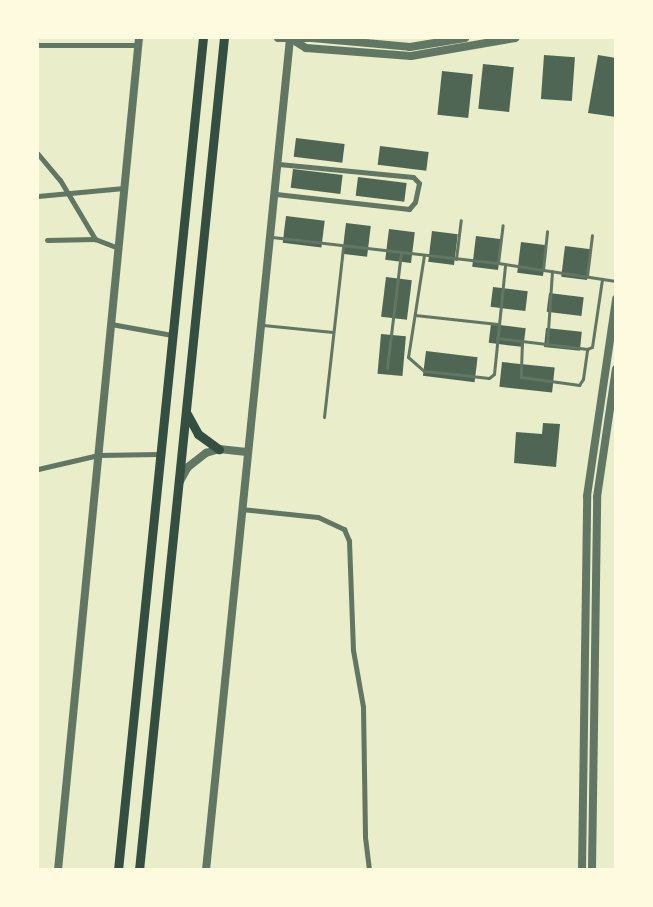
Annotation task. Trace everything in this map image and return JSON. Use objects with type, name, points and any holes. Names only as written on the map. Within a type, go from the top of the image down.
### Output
[{"type":"main road","points":[[118,870],[203,38]]},
{"type":"main road","points":[[139,870],[224,38]]},
{"type":"main road","points":[[186,411],[192,427],[219,449]]},
{"type":"street","points":[[278,38],[310,38],[382,46],[465,38]]},
{"type":"street","points":[[290,38],[306,48],[411,56],[514,38]]},
{"type":"street","points":[[206,870],[240,509],[272,237],[290,38]]},
{"type":"street","points":[[38,44],[138,41],[58,870]]},
{"type":"street","points":[[38,154],[68,193],[95,239]]},
{"type":"street","points":[[276,194],[408,209],[416,202],[419,183],[412,177],[279,164]]},
{"type":"street","points":[[38,196],[124,188]]},
{"type":"street","points":[[47,240],[95,239],[118,248]]},
{"type":"street","points":[[582,870],[586,496],[616,299]]},
{"type":"street","points":[[111,324],[172,335]]},
{"type":"street","points":[[592,870],[597,497],[616,369]]},
{"type":"street","points":[[178,485],[197,459],[219,449],[247,452]]},
{"type":"street","points":[[38,469],[98,455],[159,454]]},
{"type":"street","points":[[240,509],[318,517],[344,529],[348,541],[353,650],[364,707],[365,837],[369,870]]},
{"type":"lane","points":[[456,259],[460,220]]},
{"type":"lane","points":[[498,263],[503,225]]},
{"type":"lane","points":[[543,270],[547,231]]},
{"type":"lane","points":[[587,276],[592,235]]},
{"type":"lane","points":[[272,237],[343,247],[498,263],[616,281]]},
{"type":"lane","points":[[324,417],[343,247]]},
{"type":"lane","points":[[387,368],[401,252]]},
{"type":"lane","points":[[424,255],[408,357],[424,371],[489,378],[494,374],[505,265]]},
{"type":"lane","points":[[546,345],[552,271]]},
{"type":"lane","points":[[522,342],[520,378],[579,385],[583,379],[587,349],[594,343],[602,279]]},
{"type":"lane","points":[[415,315],[498,324]]},
{"type":"lane","points":[[262,325],[334,332]]},
{"type":"lane","points":[[498,338],[587,349]]},
{"type":"building","points":[[544,55],[575,57],[572,101],[541,99]]},
{"type":"building","points":[[598,55],[616,58],[616,117],[588,113]]},
{"type":"building","points":[[483,64],[514,67],[509,112],[478,109]]},
{"type":"building","points":[[442,71],[473,74],[468,118],[437,115]]},
{"type":"building","points":[[296,138],[345,144],[342,163],[294,157]]},
{"type":"building","points":[[380,146],[429,152],[426,171],[378,165]]},
{"type":"building","points":[[293,169],[343,175],[340,194],[291,188]]},
{"type":"building","points":[[358,177],[407,183],[404,202],[356,196]]},
{"type":"building","points":[[286,216],[325,221],[321,248],[283,243]]},
{"type":"building","points":[[346,223],[371,226],[367,257],[342,254]]},
{"type":"building","points":[[389,229],[415,232],[411,263],[385,260]]},
{"type":"building","points":[[432,231],[458,234],[454,265],[428,262]]},
{"type":"building","points":[[476,236],[502,239],[498,270],[472,267]]},
{"type":"building","points":[[521,242],[547,245],[543,276],[517,273]]},
{"type":"building","points":[[565,246],[591,249],[587,280],[561,277]]},
{"type":"building","points":[[386,277],[412,280],[407,320],[381,317]]},
{"type":"building","points":[[493,287],[528,291],[525,311],[491,307]]},
{"type":"building","points":[[549,293],[584,297],[581,316],[547,312]]},
{"type":"building","points":[[491,324],[526,328],[523,347],[489,343]]},
{"type":"building","points":[[546,328],[582,332],[580,351],[544,347]]},
{"type":"building","points":[[381,334],[406,336],[402,376],[378,374]]},
{"type":"building","points":[[426,351],[478,357],[475,382],[423,376]]},
{"type":"building","points":[[502,362],[555,368],[552,392],[499,387]]},
{"type":"building","points":[[543,423],[560,424],[556,467],[514,463],[516,432],[542,434]]}]
